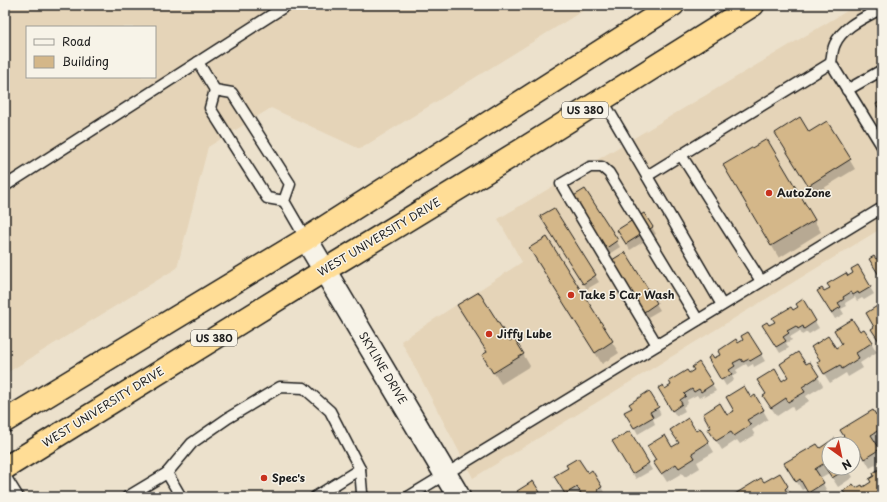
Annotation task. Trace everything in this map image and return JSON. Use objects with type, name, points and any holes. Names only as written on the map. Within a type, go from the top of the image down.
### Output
[{"type":"highway","points":[[5,421],[306,239],[673,5]]},
{"type":"highway","name":"WEST UNIVERSITY DRIVE","points":[[5,468],[753,5]]},
{"type":"street","name":"SKYLINE DRIVE","points":[[306,239],[459,497]]},
{"type":"lane","points":[[5,186],[287,5]]},
{"type":"lane","points":[[882,8],[846,29],[834,46],[831,63],[882,146]]},
{"type":"lane","points":[[198,62],[215,90],[210,108],[267,198],[284,201]]},
{"type":"lane","points":[[647,176],[831,63]]},
{"type":"lane","points":[[847,90],[882,70]]},
{"type":"lane","points":[[215,90],[232,93],[290,184],[284,201],[306,239]]},
{"type":"lane","points":[[602,99],[722,305]]},
{"type":"lane","points":[[681,155],[761,281]]},
{"type":"lane","points":[[657,345],[561,184],[590,167],[602,167],[610,173],[698,320]]},
{"type":"lane","points":[[408,497],[882,208]]},
{"type":"lane","points":[[127,497],[167,473],[192,444],[228,418],[280,387],[304,388],[330,411],[360,469],[362,493],[364,497]]},
{"type":"lane","points":[[315,497],[360,469]]},
{"type":"lane","points":[[167,473],[181,497]]},
{"type":"lane","points":[[5,476],[18,497]]},
{"type":"shaded area","points":[[5,5],[592,5],[360,149],[271,108],[208,147],[177,268],[5,374]]},
{"type":"shaded area","points":[[857,5],[882,5],[882,228],[473,478],[401,341],[522,262],[498,219]]},
{"type":"building","points":[[882,100],[882,113],[876,104]]},
{"type":"building","points":[[800,117],[809,132],[827,121],[851,159],[808,186],[775,133]]},
{"type":"building","name":"AutoZone","points":[[767,139],[815,220],[771,246],[723,165]]},
{"type":"building","points":[[585,189],[618,240],[605,249],[572,197]]},
{"type":"building","points":[[554,208],[596,275],[583,284],[540,216]]},
{"type":"building","points":[[644,213],[653,227],[626,244],[617,230]]},
{"type":"building","name":"Take 5 Car Wash","points":[[547,237],[613,341],[595,353],[529,248]]},
{"type":"building","points":[[625,252],[657,303],[644,312],[612,260]]},
{"type":"building","points":[[874,256],[876,259],[882,256],[882,280],[869,259]]},
{"type":"building","points":[[858,265],[871,287],[859,294],[858,292],[853,295],[851,292],[843,297],[844,299],[838,303],[841,307],[831,313],[817,291],[822,288],[824,291],[830,288],[827,284],[846,273],[848,276],[853,273],[851,269]]},
{"type":"building","points":[[479,292],[510,341],[514,338],[524,354],[493,373],[482,355],[487,352],[457,305]]},
{"type":"building","points":[[803,299],[816,321],[804,329],[803,326],[798,329],[796,326],[787,331],[789,333],[783,337],[786,341],[776,347],[762,325],[767,322],[769,325],[775,322],[772,318],[791,307],[793,310],[798,307],[796,304]]},
{"type":"building","points":[[882,303],[882,338],[879,341],[871,329],[874,327],[866,313]]},
{"type":"building","points":[[852,319],[860,331],[864,329],[873,342],[856,353],[859,358],[842,369],[840,365],[824,374],[817,362],[820,360],[811,347],[828,336],[836,348],[842,344],[834,330]]},
{"type":"building","points":[[748,332],[762,354],[750,361],[749,359],[743,362],[741,359],[733,363],[735,366],[729,370],[732,374],[721,380],[708,358],[712,355],[714,358],[720,355],[718,351],[736,339],[738,343],[743,340],[741,336]]},
{"type":"building","points":[[798,352],[806,364],[810,362],[819,376],[802,387],[805,392],[788,402],[786,398],[771,408],[763,396],[766,394],[757,380],[775,369],[782,381],[788,377],[780,364]]},
{"type":"building","points":[[699,362],[713,384],[701,392],[699,389],[694,392],[692,389],[684,394],[686,396],[680,400],[682,404],[672,411],[658,388],[663,385],[665,389],[671,385],[669,381],[687,370],[689,373],[694,370],[692,367]]},
{"type":"building","points":[[744,386],[751,398],[755,395],[764,410],[747,420],[751,425],[734,436],[731,432],[716,441],[708,429],[711,428],[703,414],[720,403],[727,415],[734,411],[726,397]]},
{"type":"building","points":[[649,391],[659,407],[650,412],[653,417],[634,428],[624,412],[632,408],[629,404]]},
{"type":"building","points":[[873,410],[876,415],[882,411],[882,435],[879,430],[871,435],[880,449],[864,459],[861,454],[861,436],[844,436],[840,430]]},
{"type":"building","points":[[688,418],[696,431],[700,428],[709,442],[692,453],[695,458],[679,468],[676,464],[661,474],[653,462],[656,460],[647,446],[665,435],[672,447],[679,443],[670,430]]},
{"type":"building","points":[[630,431],[649,463],[632,474],[612,441]]},
{"type":"building","points":[[817,444],[821,447],[821,465],[815,469],[824,483],[808,493],[800,479],[796,482],[784,463]]},
{"type":"building","points":[[578,458],[588,473],[592,470],[602,487],[597,490],[601,497],[574,497],[581,493],[577,487],[565,494],[554,476],[568,468],[566,465]]},
{"type":"building","points":[[882,467],[882,497],[847,497],[843,491],[853,484],[856,488],[862,485],[863,487],[871,482],[869,479],[874,476],[873,473]]},
{"type":"building","points":[[780,473],[788,486],[785,489],[790,497],[730,497],[761,478],[764,482]]},
{"type":"building","points":[[533,481],[543,497],[520,497],[517,491]]},
{"type":"place","name":"AutoZone","points":[[769,193]]},
{"type":"place","name":"Take 5 Car Wash","points":[[571,295]]},
{"type":"place","name":"Jiffy Lube","points":[[489,334]]},
{"type":"place","name":"Spec's","points":[[264,478]]}]
